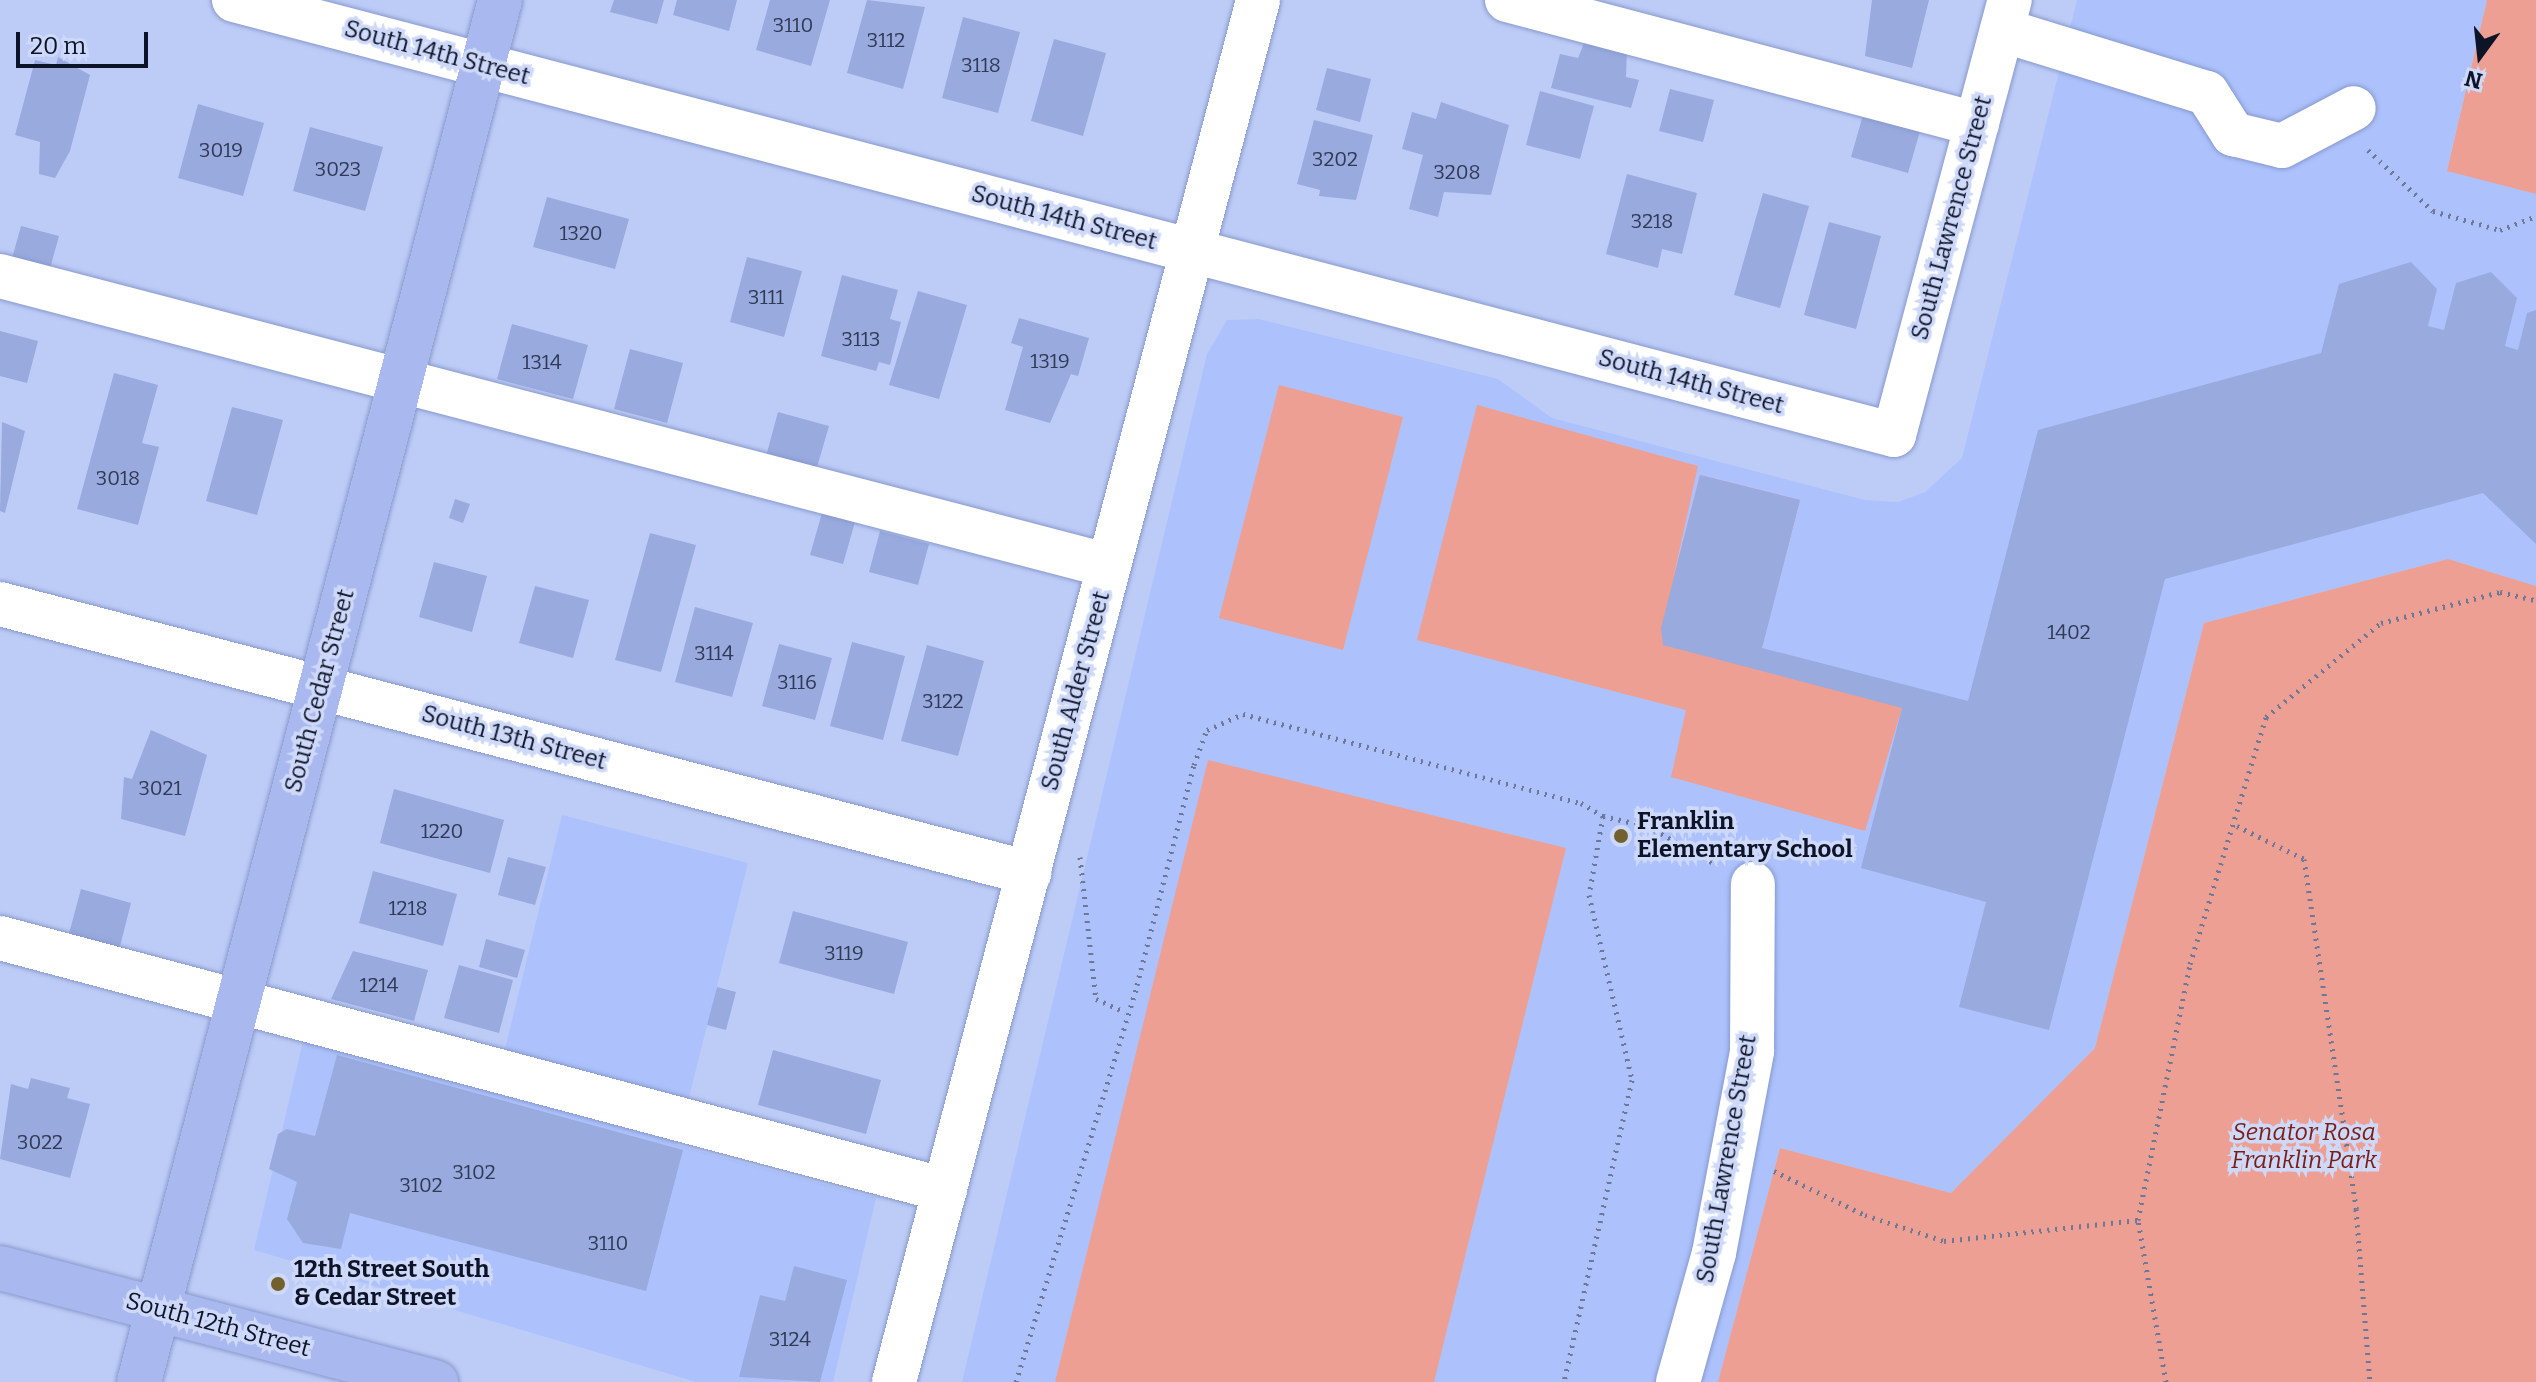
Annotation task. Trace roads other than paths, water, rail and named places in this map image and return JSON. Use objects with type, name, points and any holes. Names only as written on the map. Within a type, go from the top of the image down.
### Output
[{"type":"main road","name":"South Cedar Street","points":[[139,1382],[500,0]]},
{"type":"main road","name":"South 12th Street","points":[[0,1268],[436,1382]]},
{"type":"street","name":"South 14th Street","points":[[234,0],[1894,435]]},
{"type":"street","name":"South Alder Street","points":[[894,1382],[1258,0]]},
{"type":"street","points":[[1507,0],[1977,124]]},
{"type":"street","points":[[2006,15],[2207,93],[2233,134],[2282,146],[2345,114]]},
{"type":"street","name":"South Lawrence Street","points":[[1894,435],[2006,15]]},
{"type":"street","points":[[0,276],[1109,566]]},
{"type":"street","name":"South 13th Street","points":[[0,604],[1029,873]]},
{"type":"street","name":"South Lawrence Street","points":[[1678,1382],[1714,1253],[1752,1051],[1753,884]]},
{"type":"street","points":[[0,938],[945,1190]]},
{"type":"place","name":"Franklin Elementary School","points":[[1621,836]]},
{"type":"place","name":"12th Street South & Cedar Street","points":[[278,1284]]},
{"type":"park label","name":"Senator Rosa Franklin Park","points":[[2304,1147]]}]
